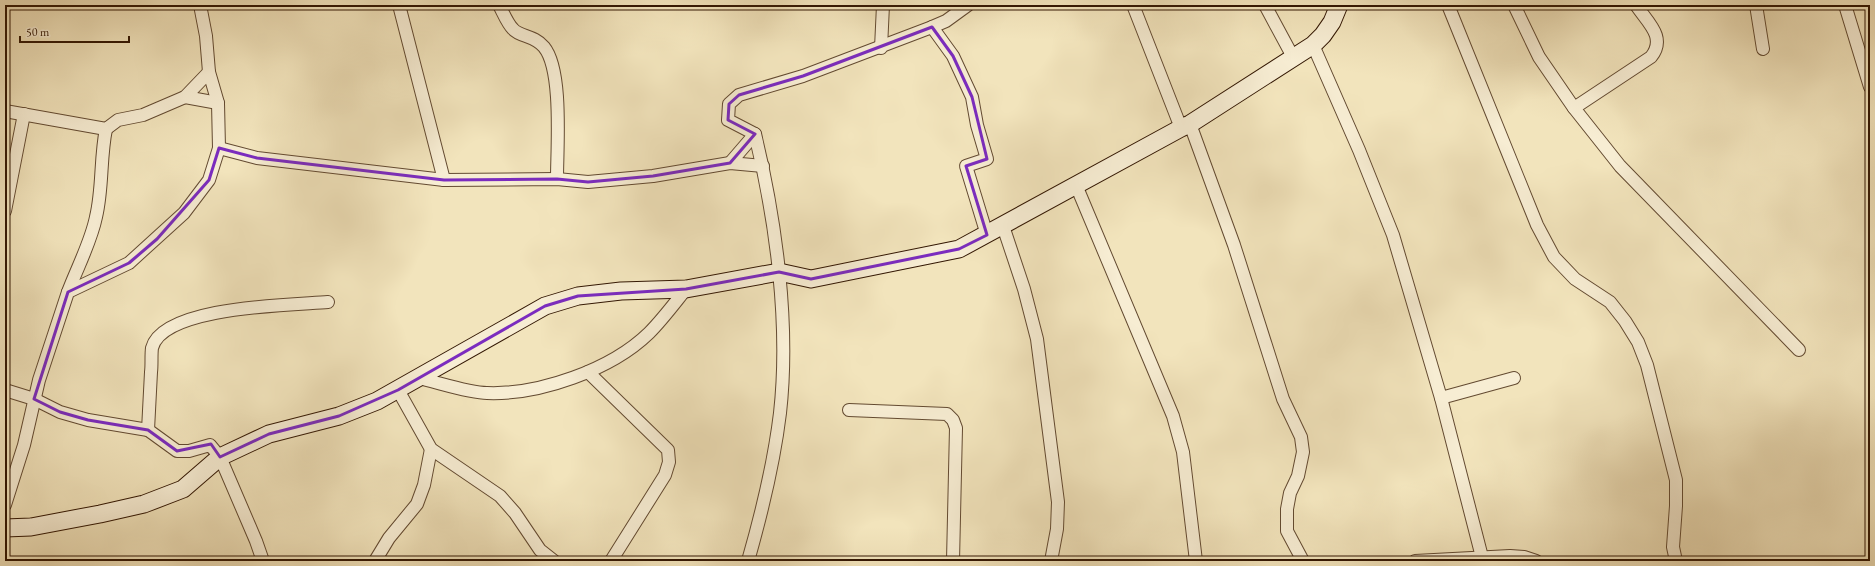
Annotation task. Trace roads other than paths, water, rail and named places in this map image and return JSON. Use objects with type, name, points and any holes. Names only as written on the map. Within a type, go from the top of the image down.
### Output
[{"type":"street","points":[[68,292],[129,263],[184,213],[210,180],[219,148],[218,103],[209,72],[206,36],[200,5]]},
{"type":"street","points":[[399,5],[444,180]]},
{"type":"street","points":[[499,5],[513,29],[534,38],[544,47],[552,60],[556,95],[557,179]]},
{"type":"street","points":[[881,48],[883,5]]},
{"type":"street","points":[[748,561],[765,500],[780,413],[783,361],[779,272],[763,166],[755,134],[728,120],[729,104],[739,95],[803,76],[881,48],[932,27],[946,21],[968,5]]},
{"type":"street","points":[[1133,5],[1186,126],[1234,244],[1283,399],[1300,437],[1302,452],[1298,476],[1290,493],[1287,509],[1288,531],[1303,561]]},
{"type":"street","points":[[1265,5],[1293,57]]},
{"type":"street","points":[[5,528],[30,527],[144,504],[183,489],[220,457],[269,434],[339,416],[398,390],[545,306],[578,296],[621,291],[686,289],[779,272],[811,279],[959,249],[1186,126],[1313,45],[1323,35],[1332,22],[1339,5]]},
{"type":"street","points":[[1448,5],[1537,225],[1554,257],[1575,279],[1610,302],[1625,321],[1638,342],[1648,365],[1676,480],[1676,506],[1672,547],[1676,561]]},
{"type":"street","points":[[1514,5],[1539,57],[1574,108],[1620,166],[1799,350]]},
{"type":"street","points":[[1574,108],[1651,57],[1656,50],[1658,41],[1653,30],[1636,5]]},
{"type":"street","points":[[1756,5],[1764,49]]},
{"type":"street","points":[[1845,5],[1870,87]]},
{"type":"street","points":[[932,27],[953,56],[972,96],[977,125],[987,159],[966,166],[986,235]]},
{"type":"street","points":[[1313,45],[1359,150],[1393,235],[1441,398],[1482,559]]},
{"type":"street","points":[[5,111],[106,128],[118,120],[143,115],[185,97],[209,72]]},
{"type":"street","points":[[185,97],[218,103]]},
{"type":"street","points":[[5,211],[24,114]]},
{"type":"street","points":[[5,505],[24,445],[34,399],[68,292],[96,218],[101,187],[102,151],[106,128]]},
{"type":"street","points":[[730,163],[755,134]]},
{"type":"street","points":[[219,148],[257,158],[444,180],[557,179],[588,182],[653,176],[730,163],[763,166]]},
{"type":"street","points":[[1076,185],[1173,416],[1183,452],[1196,561]]},
{"type":"street","points":[[1003,226],[1024,289],[1037,339],[1058,502],[1057,529],[1051,561]]},
{"type":"street","points":[[418,378],[486,393],[527,390],[563,381],[588,372],[611,360],[648,334],[686,289]]},
{"type":"street","points":[[148,430],[152,348],[161,333],[171,327],[207,314],[255,307],[328,302]]},
{"type":"street","points":[[588,372],[668,450],[669,462],[665,475],[611,561]]},
{"type":"street","points":[[1441,398],[1514,378]]},
{"type":"street","points":[[5,390],[34,399],[60,412],[88,420],[148,430],[177,451],[189,451],[210,445],[220,457],[263,561]]},
{"type":"street","points":[[398,390],[432,449],[500,496],[515,513],[540,550],[554,561]]},
{"type":"street","points":[[849,410],[947,414],[953,420],[956,436],[953,561]]},
{"type":"street","points":[[375,561],[389,538],[417,504],[424,485],[432,449]]},
{"type":"street","points":[[1415,561],[1524,557],[1536,561]]}]
